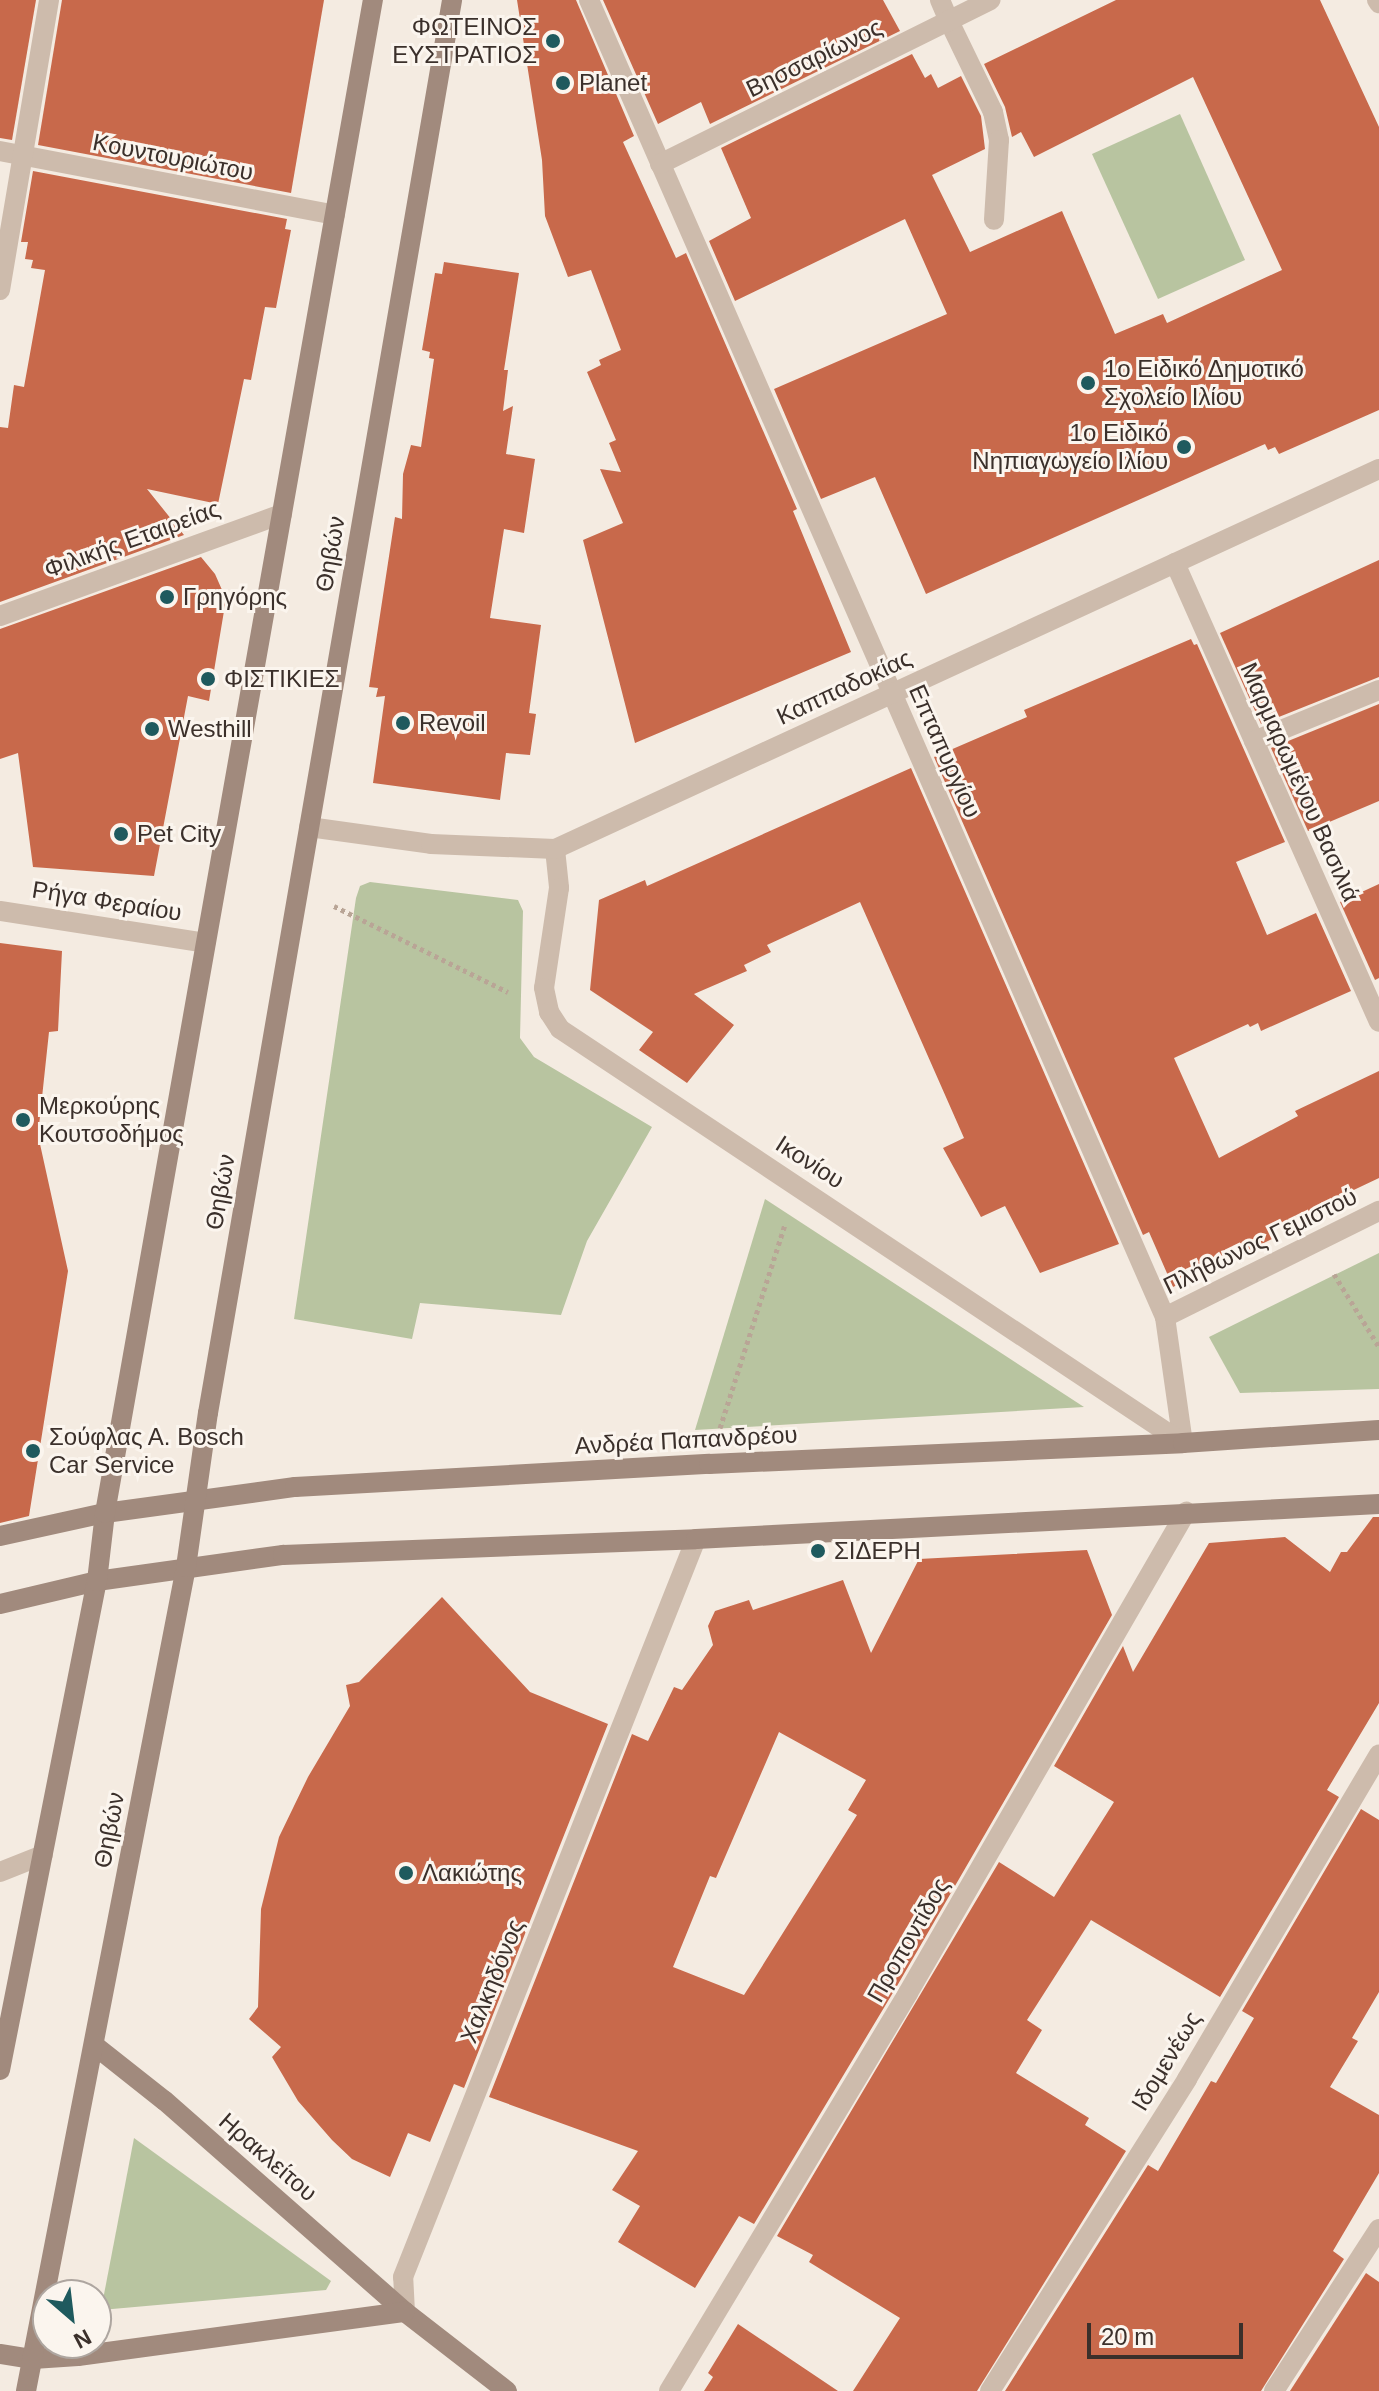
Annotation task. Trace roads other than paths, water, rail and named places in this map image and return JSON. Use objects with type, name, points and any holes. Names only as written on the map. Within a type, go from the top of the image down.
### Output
[{"type":"main road","points":[[0,2070],[97,1581],[105,1513],[373,0]]},
{"type":"main road","name":"Θηβών","points":[[49,2279],[186,1567],[208,1413],[452,0]]},
{"type":"main road","name":"Ανδρέα Παπανδρέου","points":[[0,1536],[105,1513],[295,1487],[709,1464],[1183,1443],[1379,1430]]},
{"type":"main road","points":[[0,1604],[97,1581],[283,1555],[696,1539],[1379,1504]]},
{"type":"main road","name":"Ηρακλείτου","points":[[94,2045],[165,2101],[405,2312],[507,2391]]},
{"type":"main road","points":[[112,2351],[405,2312]]},
{"type":"main road","points":[[0,2354],[32,2359]]},
{"type":"main road","name":"Θηβών","points":[[26,2391],[33,2359]]},
{"type":"street","points":[[0,290],[49,0]]},
{"type":"street","name":"Επταπυργίου","points":[[589,0],[1165,1317],[1183,1443]]},
{"type":"street","points":[[940,0],[993,112],[999,140],[994,220]]},
{"type":"street","name":"Βησσαρίωνος","points":[[660,164],[991,0]]},
{"type":"street","name":"Κουντουριώτου","points":[[0,151],[335,215]]},
{"type":"street","name":"Καππαδοκίας","points":[[309,827],[431,844],[555,849],[1379,469]]},
{"type":"street","name":"Φιλικής Εταιρείας","points":[[0,616],[282,514]]},
{"type":"street","name":"Μαρμαρωμένου Βασιλιά","points":[[1175,563],[1379,1022]]},
{"type":"street","points":[[1254,741],[1379,690]]},
{"type":"street","name":"Ικονίου","points":[[555,849],[559,888],[544,988],[549,1012],[560,1029],[1183,1443]]},
{"type":"street","name":"Ρήγα Φεραίου","points":[[0,911],[206,943]]},
{"type":"street","name":"Πλήθωνος Γεμιστού","points":[[1165,1317],[1379,1211]]},
{"type":"street","name":"Προποντίδος","points":[[669,2391],[908,1993],[1186,1512]]},
{"type":"street","name":"Χαλκηδόνος","points":[[405,2312],[403,2277],[696,1539]]},
{"type":"street","name":"Ιδομενέως","points":[[990,2391],[1187,2079],[1379,1754]]},
{"type":"street","points":[[0,1872],[43,1855]]},
{"type":"street","points":[[1274,2391],[1379,2229]]},
{"type":"place","name":"ΦΩΤΕΙΝΟΣ ΕΥΣΤΡΑΤΙΟΣ","points":[[553,41]]},
{"type":"place","name":"Planet","points":[[563,83]]},
{"type":"place","name":"1ο Ειδικό Δημοτικό Σχολείο Ιλίου","points":[[1088,383]]},
{"type":"place","name":"1ο Ειδικό Νηπιαγωγείο Ιλίου","points":[[1184,447]]},
{"type":"place","name":"Γρηγόρης","points":[[167,597]]},
{"type":"place","name":"ΦΙΣΤΙΚΙΕΣ","points":[[208,679]]},
{"type":"place","name":"Revoil","points":[[403,723]]},
{"type":"place","name":"Westhill","points":[[152,729]]},
{"type":"place","name":"Pet City","points":[[121,834]]},
{"type":"place","name":"Μερκούρης Κουτσοδήμος","points":[[23,1120]]},
{"type":"place","name":"Σούφλας Α. Bosch Car Service","points":[[33,1451]]},
{"type":"place","name":"ΣΙΔΕΡΗ","points":[[818,1551]]},
{"type":"place","name":"Λακιώτης","points":[[406,1873]]}]
